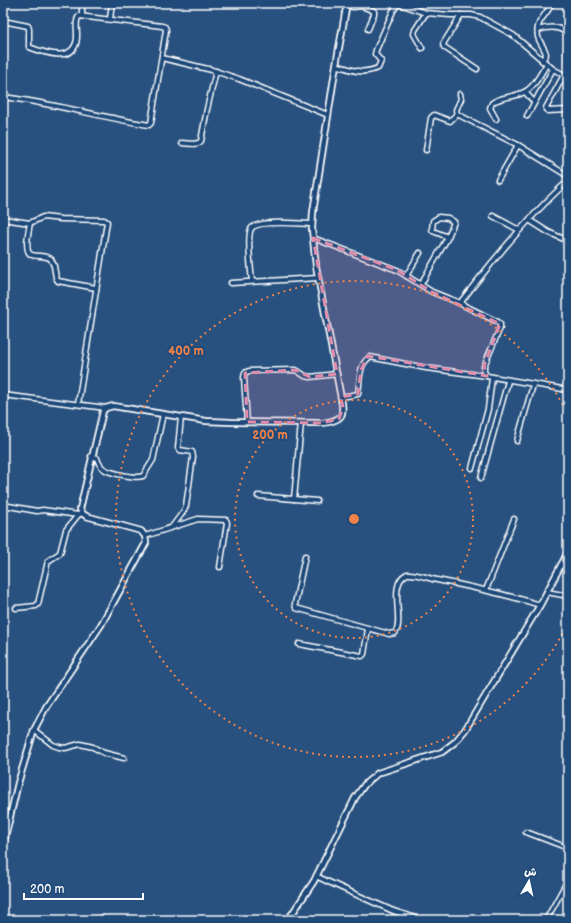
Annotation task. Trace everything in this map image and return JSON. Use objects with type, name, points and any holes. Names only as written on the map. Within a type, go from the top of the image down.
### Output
[{"type":"street","points":[[82,3],[82,16]]},
{"type":"street","points":[[110,19],[112,3]]},
{"type":"street","points":[[542,61],[546,54],[545,49],[541,45],[538,37],[539,22],[552,3]]},
{"type":"street","points":[[3,394],[106,408],[113,406],[206,421],[301,423],[328,422],[339,419],[343,408],[318,278],[312,224],[328,115],[347,4],[353,7],[362,6],[374,11],[368,29]]},
{"type":"street","points":[[336,65],[360,72],[366,72],[378,68],[381,61],[375,54],[376,50],[397,5],[405,5],[426,13],[475,15],[513,35],[542,61],[566,76],[546,108],[548,111],[568,110]]},
{"type":"street","points":[[422,48],[414,34],[426,13]]},
{"type":"street","points":[[461,14],[443,44],[444,47],[477,69]]},
{"type":"street","points":[[3,21],[28,26],[29,44],[31,48],[67,55],[74,48],[77,41],[76,21],[77,18],[82,16],[165,27],[166,30],[152,123],[149,124],[94,114],[22,98],[3,96]]},
{"type":"street","points":[[538,30],[550,27],[559,28],[568,36]]},
{"type":"street","points":[[568,49],[568,60]]},
{"type":"street","points":[[162,58],[239,78],[328,115]]},
{"type":"street","points":[[496,119],[490,108],[492,102],[521,94],[530,89],[546,64]]},
{"type":"street","points":[[527,116],[553,69]]},
{"type":"street","points":[[182,143],[196,144],[201,142],[216,71]]},
{"type":"street","points":[[525,92],[534,102]]},
{"type":"street","points":[[426,150],[432,118],[434,116],[450,121],[457,114],[456,110],[460,99],[460,94]]},
{"type":"street","points":[[457,114],[518,145],[568,176]]},
{"type":"street","points":[[498,180],[518,145]]},
{"type":"street","points":[[460,303],[519,230],[568,181]]},
{"type":"street","points":[[493,216],[519,230]]},
{"type":"street","points":[[3,219],[30,223],[43,217],[106,221],[107,224],[78,404]]},
{"type":"street","points":[[421,284],[448,237],[454,222],[448,218],[439,217],[434,221],[432,229],[433,231],[448,237]]},
{"type":"street","points":[[529,220],[548,232],[568,241]]},
{"type":"street","points":[[30,223],[27,247],[29,254],[46,256],[51,259],[58,281],[96,288]]},
{"type":"street","points":[[252,281],[250,233],[253,227],[265,223],[312,224]]},
{"type":"street","points":[[313,238],[390,267],[421,284],[432,292],[460,303],[495,320],[500,324],[500,328],[484,366],[484,372],[487,376]]},
{"type":"street","points":[[406,276],[420,253]]},
{"type":"street","points":[[231,283],[318,278]]},
{"type":"street","points":[[341,397],[354,396],[358,394],[361,370],[367,359],[370,357],[426,368],[487,376],[508,381],[568,390]]},
{"type":"street","points":[[247,422],[244,377],[245,373],[248,371],[296,370],[305,376],[310,377],[337,374]]},
{"type":"street","points":[[472,468],[488,409],[492,378]]},
{"type":"street","points":[[481,478],[508,381]]},
{"type":"street","points":[[517,441],[534,385]]},
{"type":"street","points":[[16,608],[36,606],[38,604],[48,561],[60,553],[66,530],[80,514],[80,506],[101,413],[106,408]]},
{"type":"street","points":[[92,456],[96,458],[101,467],[106,470],[137,477],[143,476],[153,460],[163,414]]},
{"type":"street","points":[[172,527],[186,506],[193,457],[193,453],[180,450],[178,448],[181,417]]},
{"type":"street","points":[[294,499],[301,423]]},
{"type":"street","points":[[258,496],[317,501]]},
{"type":"street","points":[[3,505],[37,511],[43,510],[80,514],[138,530],[145,536],[146,539],[145,546],[101,625],[40,717],[34,730],[18,783],[3,846]]},
{"type":"street","points":[[145,536],[198,519],[226,520],[227,523],[220,567]]},
{"type":"street","points":[[486,590],[514,519]]},
{"type":"street","points":[[288,920],[316,876],[355,798],[365,784],[378,773],[442,752],[455,742],[465,730],[547,592],[568,552]]},
{"type":"street","points":[[305,556],[295,604],[296,608],[368,629],[391,634],[397,630],[398,588],[401,579],[406,574],[425,576],[434,580],[486,590],[540,604]]},
{"type":"street","points":[[547,592],[568,596]]},
{"type":"street","points":[[299,644],[362,656],[364,655],[368,629]]},
{"type":"street","points":[[34,730],[59,748],[80,744],[93,747],[104,753],[124,758]]},
{"type":"street","points":[[526,832],[568,848]]},
{"type":"street","points":[[316,876],[378,905],[417,920]]},
{"type":"street","points":[[546,920],[566,887],[568,880]]},
{"type":"highlighted area","points":[[313,238],[397,270],[432,292],[500,324],[484,366],[487,376],[368,356],[361,370],[358,394],[341,397],[343,408],[339,419],[322,423],[247,422],[245,373],[296,370],[310,377],[337,374]]}]
